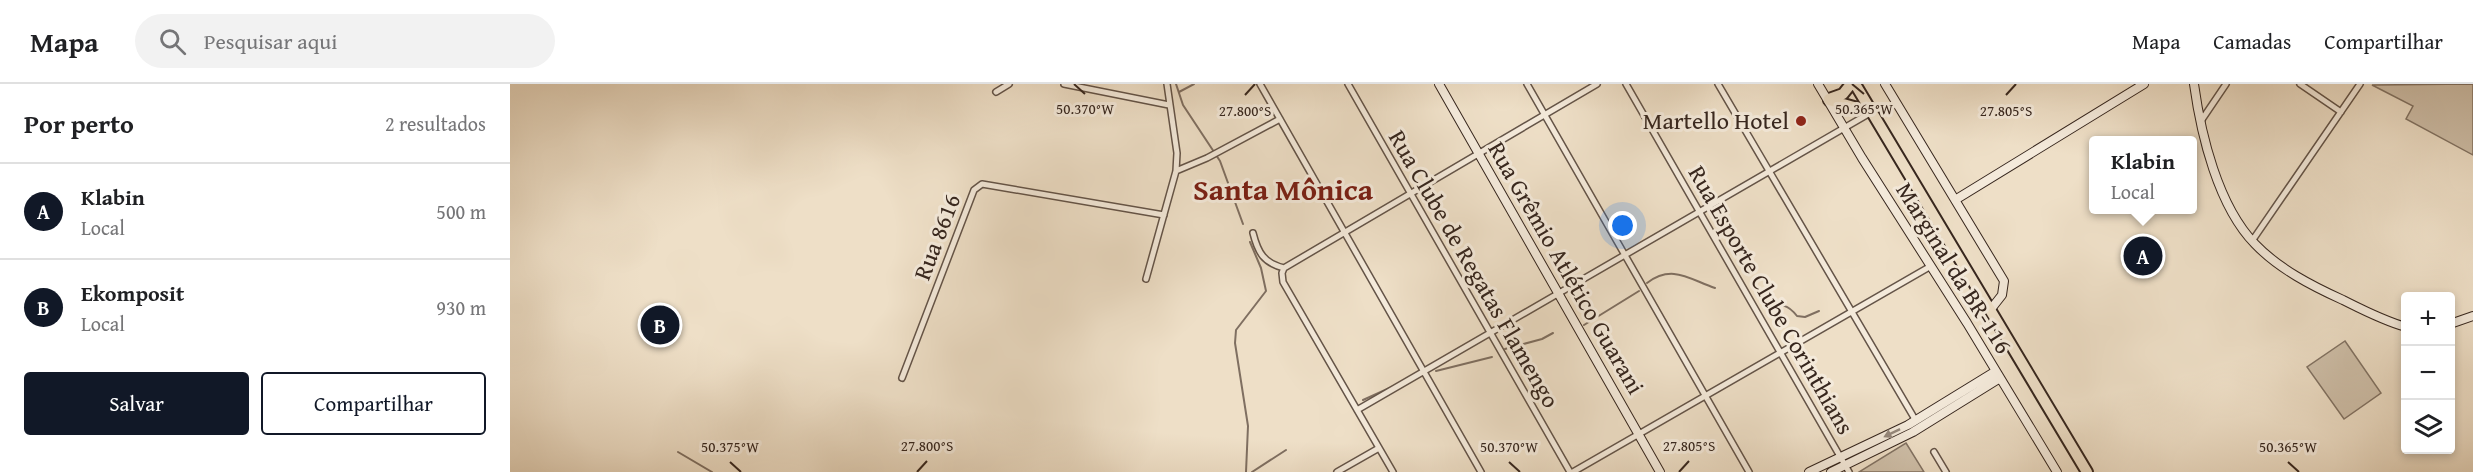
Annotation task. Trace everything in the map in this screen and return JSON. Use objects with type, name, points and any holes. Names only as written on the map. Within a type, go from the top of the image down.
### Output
[{"type":"highway","points":[[1829,99],[1844,94],[1853,84],[1991,309],[2087,472]]},
{"type":"highway","points":[[1829,99],[1872,112]]},
{"type":"street","points":[[996,92],[1009,84]]},
{"type":"street","points":[[1066,84],[1168,105]]},
{"type":"street","points":[[1146,279],[1176,171],[1177,153],[1168,105],[1167,84]]},
{"type":"street","points":[[1260,84],[1481,472]]},
{"type":"street","name":"Rua Clube de Regatas Flamengo","points":[[1348,84],[1572,472]]},
{"type":"street","name":"Rua Grêmio Atlético Guarani","points":[[1439,84],[1660,472]]},
{"type":"street","points":[[1527,84],[1749,472]]},
{"type":"street","points":[[1393,472],[1283,282],[1281,277],[1284,268],[1597,84]]},
{"type":"street","name":"Rua Esporte Clube Corinthians","points":[[1626,84],[1847,469]]},
{"type":"street","points":[[1718,84],[1916,421]]},
{"type":"street","name":"Marginal da BR-116","points":[[1818,84],[1829,99],[1862,159],[1931,266],[2057,472]]},
{"type":"street","name":"Marginal da BR-116","points":[[1885,84],[2004,281],[2002,294],[1991,309]]},
{"type":"street","points":[[1955,200],[2144,84]]},
{"type":"street","points":[[2194,84],[2206,150],[2237,219],[2252,241],[2273,260],[2307,282],[2387,321],[2401,325]]},
{"type":"street","points":[[2200,122],[2226,84]]},
{"type":"street","points":[[2300,84],[2341,112]]},
{"type":"street","points":[[2252,241],[2360,84]]},
{"type":"street","points":[[1357,410],[1872,112]]},
{"type":"street","points":[[1176,171],[1208,158],[1280,118]]},
{"type":"street","name":"Rua 8616","points":[[902,378],[977,186],[982,184],[1164,215]]},
{"type":"street","points":[[1253,233],[1264,259],[1274,266],[1284,268]]},
{"type":"street","points":[[1572,472],[1931,266]]},
{"type":"street","points":[[2455,323],[2473,316]]},
{"type":"street","points":[[1809,472],[1916,421],[1998,375]]},
{"type":"street","points":[[1831,472],[1847,469],[1913,432],[1998,375]]},
{"type":"street","points":[[1338,472],[1379,448]]},
{"type":"street","points":[[1934,452],[1946,472]]},
{"type":"shaded area","points":[[2473,84],[2473,155],[2406,119],[2413,106],[2372,85]]},
{"type":"shaded area","points":[[2345,341],[2381,393],[2344,419],[2307,367]]},
{"type":"shaded area","points":[[1906,443],[1924,472],[1859,472]]},
{"type":"waterway","points":[[1176,84],[1183,105],[1220,161],[1243,224]]},
{"type":"waterway","points":[[1179,92],[1194,84]]},
{"type":"waterway","points":[[1246,472],[1248,426],[1235,343],[1236,330],[1266,291],[1261,268],[1250,242]]},
{"type":"waterway","points":[[1647,283],[1656,277],[1673,274],[1689,277],[1715,288]]},
{"type":"waterway","points":[[1584,325],[1639,291]]},
{"type":"waterway","points":[[1764,307],[1786,306],[1797,316],[1805,317],[1819,311]]},
{"type":"waterway","points":[[1505,349],[1542,339],[1553,333]]},
{"type":"waterway","points":[[1436,371],[1492,357]]},
{"type":"waterway","points":[[1363,400],[1394,386]]},
{"type":"waterway","points":[[1252,472],[1286,450]]},
{"type":"waterway","points":[[678,452],[712,472]]},
{"type":"place","name":"Martello Hotel","points":[[1801,121]]},
{"type":"place","name":"Klabin","points":[[2143,256]]},
{"type":"place","name":"Ekomposit","points":[[660,325]]},
{"type":"district","name":"Santa Mônica","points":[[1283,190]]}]
